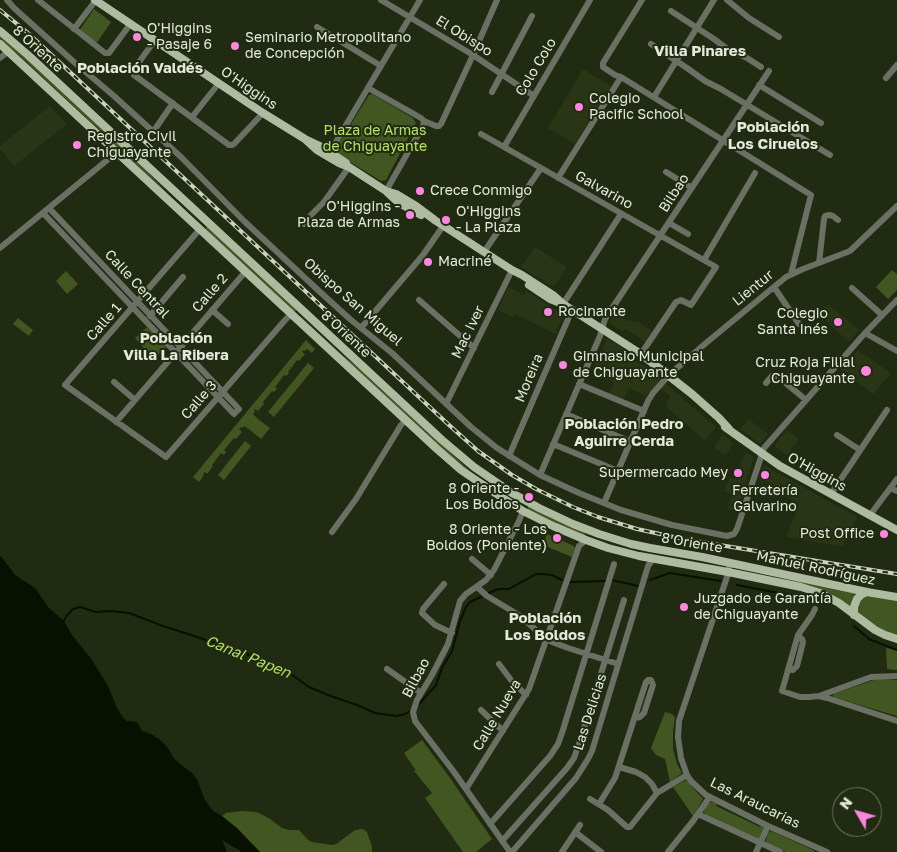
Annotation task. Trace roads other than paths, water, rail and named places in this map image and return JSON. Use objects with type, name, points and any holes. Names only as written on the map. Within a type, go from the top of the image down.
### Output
[{"type":"main road","name":"O'Higgins","points":[[96,0],[131,23]]},
{"type":"main road","name":"O'Higgins","points":[[104,0],[131,23],[263,113],[344,161],[403,205],[436,221],[554,295],[563,304],[641,354],[676,382],[705,412],[762,454],[780,466],[897,530]]},
{"type":"main road","name":"8 Oriente","points":[[0,31],[458,454],[490,478],[520,498],[566,521],[599,534],[640,546],[730,563]]},
{"type":"main road","name":"8 Oriente","points":[[0,44],[461,470],[523,511],[586,540],[628,554],[728,572]]},
{"type":"main road","points":[[199,214],[200,229]]},
{"type":"main road","points":[[292,314],[308,315]]},
{"type":"main road","points":[[520,498],[523,511]]},
{"type":"main road","points":[[586,540],[589,536],[599,534]]},
{"type":"main road","name":"Manuel Rodríguez","points":[[730,563],[868,592],[897,596]]},
{"type":"main road","name":"Manuel Rodríguez","points":[[728,572],[814,591],[833,599],[875,630],[897,639]]},
{"type":"main road","points":[[854,615],[856,600],[862,594],[868,592]]},
{"type":"street","name":"Obispo San Miguel","points":[[7,0],[191,166],[244,221],[346,315],[392,353],[479,434],[509,456],[540,475],[571,490],[648,519],[727,536],[734,534],[737,529],[762,454]]},
{"type":"street","points":[[38,0],[107,54],[131,23]]},
{"type":"street","points":[[74,29],[96,0]]},
{"type":"street","name":"El Obispo","points":[[381,0],[473,55],[534,96]]},
{"type":"street","points":[[331,155],[420,0]]},
{"type":"street","points":[[368,88],[424,121],[437,126],[441,124],[497,0]]},
{"type":"street","name":"Colo Colo","points":[[504,147],[590,0]]},
{"type":"street","points":[[642,0],[602,66],[723,140]]},
{"type":"street","points":[[654,97],[714,0]]},
{"type":"street","points":[[727,0],[749,18],[778,37]]},
{"type":"street","points":[[671,12],[726,48],[761,67]]},
{"type":"street","points":[[492,92],[532,16]]},
{"type":"street","points":[[317,27],[381,66]]},
{"type":"street","points":[[155,40],[133,72],[192,118],[232,145],[263,113]]},
{"type":"street","points":[[651,44],[705,81],[747,104],[830,155]]},
{"type":"street","points":[[0,58],[9,51]]},
{"type":"street","points":[[886,78],[897,65]]},
{"type":"street","name":"Bilbao","points":[[540,475],[600,336],[605,319],[768,71]]},
{"type":"street","points":[[558,178],[621,77]]},
{"type":"street","points":[[192,118],[219,83]]},
{"type":"street","points":[[759,85],[821,123]]},
{"type":"street","points":[[153,132],[173,103]]},
{"type":"street","points":[[386,191],[423,126],[424,121]]},
{"type":"street","name":"Galvarino","points":[[481,134],[716,267],[692,304],[689,305],[681,300],[676,302],[641,354]]},
{"type":"street","name":"Lientur","points":[[604,503],[650,397],[669,376],[706,343],[791,274],[811,195],[723,140]]},
{"type":"street","points":[[0,248],[117,152]]},
{"type":"street","points":[[304,224],[324,202],[349,166]]},
{"type":"street","points":[[484,252],[541,168]]},
{"type":"street","points":[[666,172],[692,188]]},
{"type":"street","points":[[704,260],[756,173]]},
{"type":"street","points":[[791,274],[846,253],[897,206]]},
{"type":"street","name":"Calle Central","points":[[49,208],[70,236],[221,394]]},
{"type":"street","name":"Calle Central","points":[[43,213],[70,236]]},
{"type":"street","points":[[563,304],[621,214]]},
{"type":"street","points":[[819,263],[824,218],[828,214],[838,220]]},
{"type":"street","points":[[669,223],[688,234]]},
{"type":"street","points":[[362,328],[423,255],[443,226]]},
{"type":"street","name":"Calle 1","points":[[116,422],[65,385],[200,229]]},
{"type":"street","name":"Mac Iver","points":[[446,404],[512,270]]},
{"type":"street","name":"Calle 2","points":[[116,422],[246,271]]},
{"type":"street","points":[[150,316],[183,277]]},
{"type":"street","points":[[774,287],[799,324]]},
{"type":"street","points":[[852,288],[882,314]]},
{"type":"street","points":[[419,300],[474,348]]},
{"type":"street","points":[[762,454],[769,442],[882,314],[897,300]]},
{"type":"street","name":"Calle Central","points":[[135,305],[150,316],[178,350]]},
{"type":"street","points":[[212,310],[228,324]]},
{"type":"street","name":"Moreira","points":[[509,456],[572,310]]},
{"type":"street","name":"Calle 3","points":[[116,422],[166,457],[292,314]]},
{"type":"street","points":[[865,333],[897,351]]},
{"type":"street","points":[[766,383],[772,376],[776,375],[806,400]]},
{"type":"street","points":[[114,382],[135,400]]},
{"type":"street","points":[[579,384],[644,411]]},
{"type":"street","points":[[831,494],[887,410]]},
{"type":"street","points":[[566,414],[631,442]]},
{"type":"street","points":[[332,532],[356,499],[401,425],[406,420]]},
{"type":"street","points":[[837,435],[860,450]]},
{"type":"street","points":[[554,444],[618,472]]},
{"type":"street","points":[[870,515],[897,479]]},
{"type":"street","points":[[890,488],[897,492]]},
{"type":"street","name":"Bilbao","points":[[511,852],[466,788],[415,721],[413,712],[417,700],[444,652],[452,633],[460,600],[491,574],[523,511]]},
{"type":"street","name":"Calle Nueva","points":[[466,788],[526,696],[579,546],[586,540]]},
{"type":"street","points":[[472,559],[491,574]]},
{"type":"street","name":"Las Delicias","points":[[511,852],[576,778],[592,751],[648,566],[653,559]]},
{"type":"street","name":"Las Araucarias","points":[[730,563],[679,721],[678,748],[681,758],[688,775],[697,788],[709,798],[819,850],[827,852]]},
{"type":"street","points":[[490,824],[550,756],[558,744],[614,564]]},
{"type":"street","points":[[444,584],[423,609],[422,614],[435,625],[452,633]]},
{"type":"street","points":[[477,587],[522,617],[547,639],[562,647],[618,664]]},
{"type":"street","points":[[502,841],[574,758],[624,600]]},
{"type":"street","points":[[815,608],[798,635],[782,691],[800,697],[819,696],[871,677],[897,676]]},
{"type":"street","points":[[499,664],[526,696]]},
{"type":"street","points":[[387,669],[421,693]]},
{"type":"street","points":[[599,804],[615,778],[646,682],[651,680],[652,685],[644,713],[640,717],[635,718]]},
{"type":"street","points":[[819,696],[897,721]]},
{"type":"street","points":[[482,710],[503,732]]},
{"type":"street","points":[[619,767],[645,777],[657,793]]},
{"type":"street","points":[[590,799],[629,827],[632,826],[657,793],[688,775]]},
{"type":"street","points":[[668,852],[709,798]]},
{"type":"street","points":[[698,814],[780,852]]},
{"type":"street","points":[[562,852],[580,824]]},
{"type":"street","points":[[756,852],[768,826]]},
{"type":"street","points":[[575,832],[602,852]]},
{"type":"waterway","name":"Canal Papen","points":[[650,580],[670,573],[721,581]]},
{"type":"waterway","name":"Canal Papen","points":[[489,593],[498,589],[509,589],[536,574],[552,575],[562,580]]},
{"type":"waterway","name":"Canal Papen","points":[[612,580],[638,586]]},
{"type":"waterway","name":"Canal Papen","points":[[570,582],[607,581]]},
{"type":"waterway","name":"Canal Papen","points":[[737,585],[820,601]]},
{"type":"waterway","name":"Canal Papen","points":[[419,704],[436,685],[442,668],[452,651],[466,607],[470,602],[481,597]]},
{"type":"waterway","name":"Canal Papen","points":[[62,623],[73,609],[80,607],[96,612],[129,613],[281,667],[309,687],[375,713],[396,716],[412,710]]},
{"type":"waterway","name":"Canal Papen","points":[[854,626],[869,639],[897,650]]},
{"type":"railway","points":[[0,10],[28,33],[449,425],[478,451],[512,475],[573,507],[637,529],[683,539],[897,574]]},
{"type":"place","name":"O'Higgins - Pasaje 6","points":[[137,37]]},
{"type":"place","name":"Seminario Metropolitano de Concepción","points":[[235,46]]},
{"type":"place","name":"Colegio Pacific School","points":[[579,107]]},
{"type":"place","name":"Registro Civil Chiguayante","points":[[77,145]]},
{"type":"place","name":"Crece Conmigo","points":[[420,191]]},
{"type":"place","name":"O'Higgins - Plaza de Armas","points":[[410,215]]},
{"type":"place","name":"O'Higgins - La Plaza","points":[[446,220]]},
{"type":"place","name":"Macriné","points":[[428,262]]},
{"type":"place","name":"Rocinante","points":[[548,312]]},
{"type":"place","name":"Colegio Santa Inés","points":[[838,322]]},
{"type":"place","name":"Gimnasio Municipal de Chiguayante","points":[[563,365]]},
{"type":"place","name":"Cruz Roja Filial Chiguayante","points":[[866,371]]},
{"type":"place","name":"Supermercado Mey","points":[[738,473]]},
{"type":"place","name":"Ferretería Galvarino","points":[[765,475]]},
{"type":"place","name":"8 Oriente - Los Boldos","points":[[529,497]]},
{"type":"place","name":"Post Office","points":[[884,534]]},
{"type":"place","name":"8 Oriente - Los Boldos (Poniente)","points":[[557,538]]},
{"type":"place","name":"Juzgado de Garantía de Chiguayante","points":[[684,607]]},
{"type":"district","name":"Villa Pinares","points":[[700,51]]},
{"type":"district","name":"Población Valdés","points":[[140,68]]},
{"type":"district","name":"Población Los Ciruelos","points":[[773,136]]},
{"type":"district","name":"Población Villa La Ribera","points":[[176,346]]},
{"type":"district","name":"Población Pedro Aguirre Cerda","points":[[624,432]]},
{"type":"district","name":"Población Los Boldos","points":[[545,626]]},
{"type":"park label","name":"Plaza de Armas de Chiguayante","points":[[375,140]]}]
